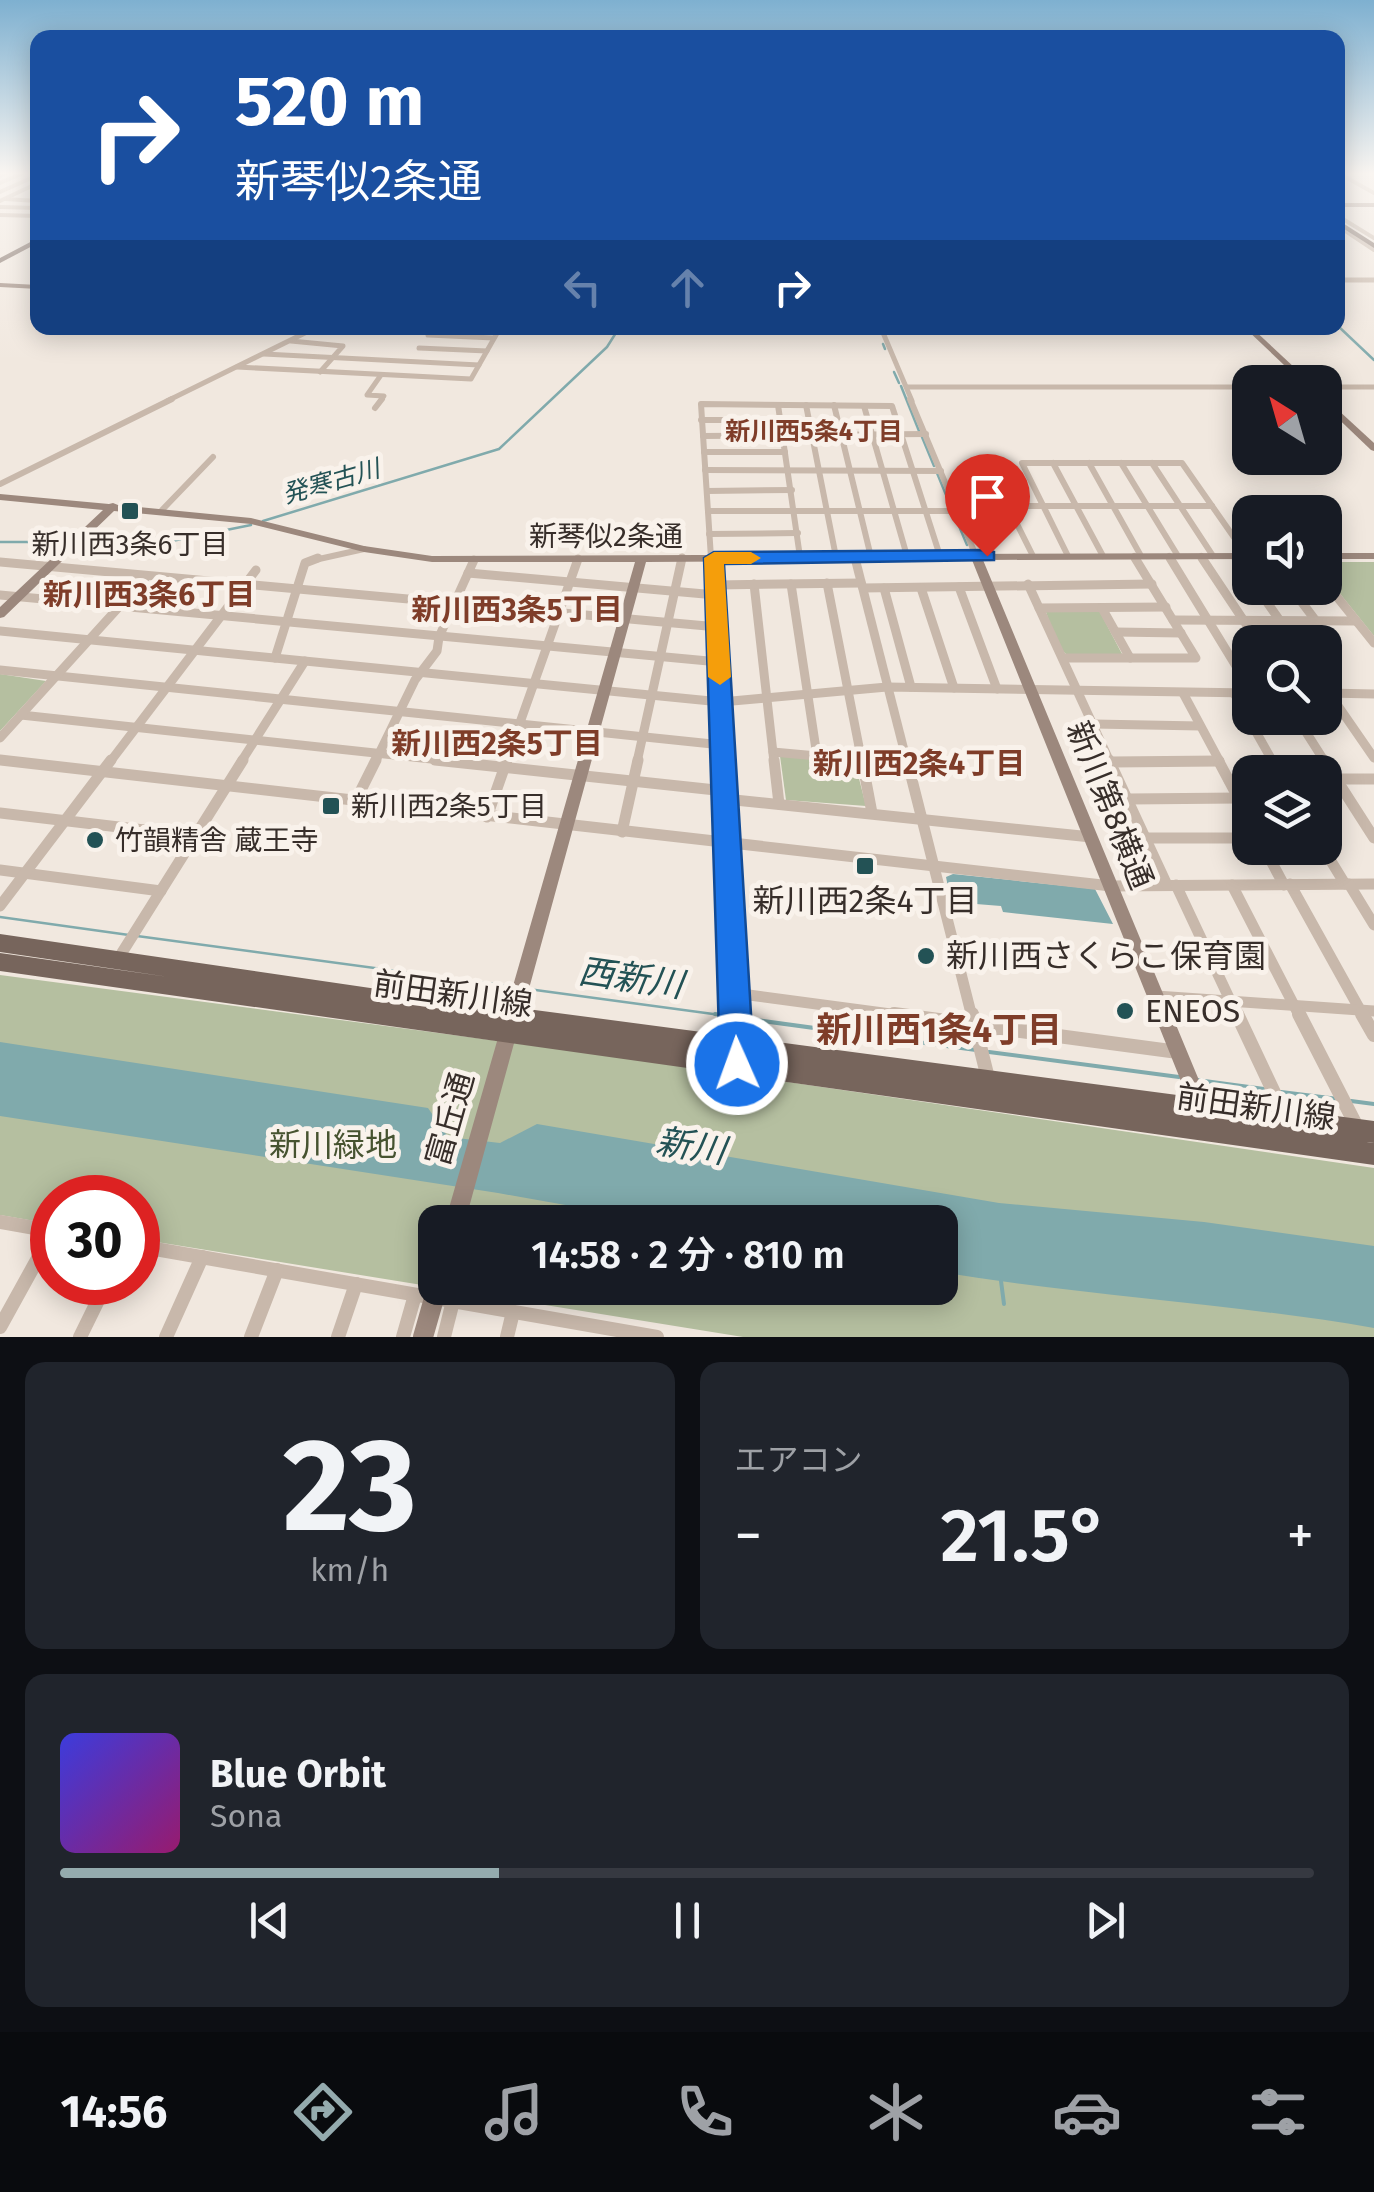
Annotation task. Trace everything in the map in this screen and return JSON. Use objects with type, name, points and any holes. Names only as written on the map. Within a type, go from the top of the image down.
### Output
[{"type":"main road","points":[[0,261],[30,244]]},
{"type":"main road","name":"前田新川線","points":[[0,943],[516,1006],[1212,1132],[1374,1154]]},
{"type":"main road","name":"前田新川線","points":[[0,962],[118,960]]},
{"type":"main road","name":"前田新川線","points":[[736,1043],[1366,1131]]},
{"type":"street","points":[[1345,280],[1374,280]]},
{"type":"street","points":[[0,285],[30,287]]},
{"type":"street","points":[[0,484],[300,335]]},
{"type":"street","points":[[400,376],[428,335],[494,338]]},
{"type":"street","points":[[234,367],[471,379],[496,335]]},
{"type":"street","points":[[883,335],[976,556]]},
{"type":"street","points":[[1256,335],[1288,365]]},
{"type":"street","points":[[288,341],[341,344],[320,372]]},
{"type":"street","points":[[419,348],[486,351]]},
{"type":"street","points":[[261,354],[479,365]]},
{"type":"street","points":[[374,408],[384,396],[367,394],[381,374]]},
{"type":"street","points":[[907,387],[1232,387]]},
{"type":"street","points":[[1342,387],[1374,387]]},
{"type":"street","points":[[736,1043],[716,590],[700,404],[892,406],[940,556]]},
{"type":"street","points":[[778,405],[800,558]]},
{"type":"street","points":[[806,405],[836,557]]},
{"type":"street","points":[[834,405],[871,557]]},
{"type":"street","points":[[864,406],[907,556]]},
{"type":"street","points":[[1342,417],[1374,448]]},
{"type":"street","points":[[702,420],[780,420]]},
{"type":"street","points":[[703,436],[926,434]]},
{"type":"street","points":[[704,452],[785,452]]},
{"type":"street","points":[[0,496],[162,510],[213,458]]},
{"type":"street","points":[[1068,556],[1022,463],[1182,463],[1232,537]]},
{"type":"street","points":[[1064,658],[1196,658],[1089,463]]},
{"type":"street","points":[[1121,463],[1232,660]]},
{"type":"street","points":[[1152,463],[1181,506],[1246,625]]},
{"type":"street","points":[[1053,464],[1103,556]]},
{"type":"street","points":[[705,470],[941,470]]},
{"type":"street","points":[[707,491],[792,490]]},
{"type":"street","points":[[954,500],[1008,506],[1212,506]]},
{"type":"street","points":[[0,614],[112,506]]},
{"type":"street","points":[[1008,506],[1034,556]]},
{"type":"street","name":"新琴似2条通","points":[[162,510],[252,521],[396,556],[474,560],[1232,556]]},
{"type":"street","points":[[708,512],[958,511]]},
{"type":"street","points":[[710,534],[798,534]]},
{"type":"street","points":[[275,658],[309,560],[348,558],[364,549]]},
{"type":"street","name":"新川第8横通","points":[[976,556],[1212,1132]]},
{"type":"street","points":[[1342,556],[1374,556]]},
{"type":"street","points":[[854,557],[988,1080]]},
{"type":"street","points":[[569,826],[641,558]]},
{"type":"street","points":[[622,832],[682,558]]},
{"type":"street","points":[[486,816],[578,559]]},
{"type":"street","points":[[356,802],[420,672],[437,652],[439,636],[474,560]]},
{"type":"street","points":[[0,562],[718,628]]},
{"type":"street","points":[[0,906],[256,570]]},
{"type":"street","points":[[468,572],[675,591],[754,584],[959,588],[1152,584]]},
{"type":"street","points":[[0,738],[146,576]]},
{"type":"street","points":[[754,584],[779,804]]},
{"type":"street","points":[[791,584],[817,756]]},
{"type":"street","points":[[827,584],[872,813]]},
{"type":"street","points":[[1028,584],[1147,838],[1286,1118]]},
{"type":"street","points":[[884,588],[911,687]]},
{"type":"street","points":[[921,588],[954,688]]},
{"type":"street","points":[[959,588],[997,689]]},
{"type":"street","points":[[0,595],[720,662]]},
{"type":"street","points":[[1342,603],[1374,642]]},
{"type":"street","points":[[1269,605],[1283,625]]},
{"type":"street","points":[[1304,605],[1316,620]]},
{"type":"street","points":[[1040,608],[1166,608]]},
{"type":"street","points":[[1102,608],[1130,658]]},
{"type":"street","points":[[1173,620],[1356,621]]},
{"type":"street","points":[[0,631],[720,702],[887,687],[1232,692]]},
{"type":"street","points":[[1116,632],[1181,633]]},
{"type":"street","points":[[118,960],[305,662]]},
{"type":"street","points":[[0,670],[722,745]]},
{"type":"street","points":[[1183,692],[1232,786]]},
{"type":"street","points":[[1342,692],[1374,694]]},
{"type":"street","points":[[1342,713],[1374,758]]},
{"type":"street","points":[[21,715],[582,775],[779,804],[1091,837]]},
{"type":"street","points":[[1094,724],[1200,726]]},
{"type":"street","points":[[773,752],[862,760]]},
{"type":"street","points":[[0,760],[1111,886],[1374,884]]},
{"type":"street","points":[[1112,762],[1219,761]]},
{"type":"street","points":[[1342,780],[1374,779]]},
{"type":"street","points":[[1342,795],[1374,838]]},
{"type":"street","points":[[1129,799],[1232,798]]},
{"type":"street","points":[[0,813],[196,836]]},
{"type":"street","name":"富丘通","points":[[460,1205],[569,826]]},
{"type":"street","points":[[1147,838],[1232,838]]},
{"type":"street","points":[[1275,865],[1367,1011],[1374,1035]]},
{"type":"street","points":[[1334,865],[1374,925]]},
{"type":"street","points":[[0,870],[161,891]]},
{"type":"street","points":[[1232,885],[1347,1108],[1366,1131]]},
{"type":"street","points":[[1156,996],[1367,1011]]},
{"type":"street","points":[[735,997],[975,1031],[1186,1068]]},
{"type":"street","points":[[0,1222],[30,1228]]},
{"type":"street","points":[[160,1250],[418,1293]]},
{"type":"street","points":[[166,1337],[202,1257]]},
{"type":"street","points":[[251,1337],[277,1270]]},
{"type":"street","points":[[0,1327],[30,1272]]},
{"type":"street","points":[[338,1337],[356,1284]]},
{"type":"street","points":[[80,1337],[96,1305]]},
{"type":"street","points":[[402,1337],[427,1305]]},
{"type":"street","points":[[423,1337],[432,1305]]},
{"type":"street","points":[[437,1305],[444,1337]]},
{"type":"street","points":[[481,1305],[591,1331],[657,1337]]},
{"type":"street","points":[[507,1337],[513,1312]]},
{"type":"green space","points":[[1342,562],[1374,562],[1374,636],[1342,596]]},
{"type":"green space","points":[[1046,612],[1100,612],[1122,654],[1066,654],[1058,647]]},
{"type":"green space","points":[[0,674],[46,681],[0,731]]},
{"type":"green space","points":[[780,756],[855,763],[866,806],[786,800]]},
{"type":"green space","name":"新川緑地","points":[[0,975],[590,1053],[1374,1168],[1374,1337],[743,1337],[546,1305],[958,1305],[958,1205],[418,1205],[418,1284],[160,1243],[160,1175],[30,1175],[30,1220],[0,1215]]},
{"type":"water","points":[[953,874],[1095,889],[1113,924],[951,902],[946,877]]},
{"type":"water","points":[[0,1042],[428,1108],[448,1137],[500,1143],[537,1124],[999,1203],[1204,1222],[1374,1246],[1374,1328],[958,1274],[958,1205],[565,1205],[0,1116]]},
{"type":"waterway","points":[[1345,333],[1374,360]]},
{"type":"waterway","name":"発寒古川","points":[[263,521],[499,449],[607,347],[615,335]]},
{"type":"waterway","points":[[883,344],[885,349]]},
{"type":"waterway","points":[[894,372],[899,383]]},
{"type":"waterway","points":[[901,386],[919,431]]},
{"type":"waterway","points":[[922,437],[934,466]]},
{"type":"waterway","points":[[937,473],[951,507]]},
{"type":"waterway","points":[[954,514],[967,545]]},
{"type":"waterway","name":"発寒古川","points":[[81,543],[167,542],[251,525]]},
{"type":"waterway","name":"発寒古川","points":[[0,542],[68,542]]},
{"type":"waterway","name":"西新川","points":[[0,917],[129,935]]},
{"type":"waterway","name":"西新川","points":[[137,936],[515,987]]},
{"type":"waterway","name":"西新川","points":[[528,989],[728,1016],[715,1014]]},
{"type":"waterway","name":"西新川","points":[[741,1018],[976,1050]]},
{"type":"waterway","name":"西新川","points":[[989,1052],[1179,1077]]},
{"type":"waterway","name":"西新川","points":[[1197,1080],[1264,1089]]},
{"type":"waterway","name":"西新川","points":[[1281,1092],[1338,1099]]},
{"type":"waterway","name":"西新川","points":[[1351,1101],[1374,1104]]},
{"type":"waterway","points":[[1001,1281],[1004,1304]]},
{"type":"slow traffic","points":[[720,677],[714,558],[751,558]]},
{"type":"place","name":"新川西3条6丁目","points":[[130,511]]},
{"type":"place","name":"新川西2条5丁目","points":[[331,806]]},
{"type":"place","name":"竹韻精舎 蔵王寺","points":[[95,840]]},
{"type":"place","name":"新川西2条4丁目","points":[[865,866]]},
{"type":"place","name":"新川西さくらこ保育園","points":[[926,956]]},
{"type":"place","name":"ENEOS","points":[[1125,1011]]},
{"type":"district","name":"新川西5条4丁目","points":[[814,432]]},
{"type":"district","name":"新川西3条6丁目","points":[[149,595]]},
{"type":"district","name":"新川西3条5丁目","points":[[517,610]]},
{"type":"district","name":"新川西2条5丁目","points":[[497,744]]},
{"type":"district","name":"新川西2条4丁目","points":[[919,764]]},
{"type":"district","name":"新川西1条4丁目","points":[[939,1030]]},
{"type":"route","points":[[737,1064],[714,558],[987,556]]},
{"type":"water label","name":"新川","points":[[691,1146]]}]
